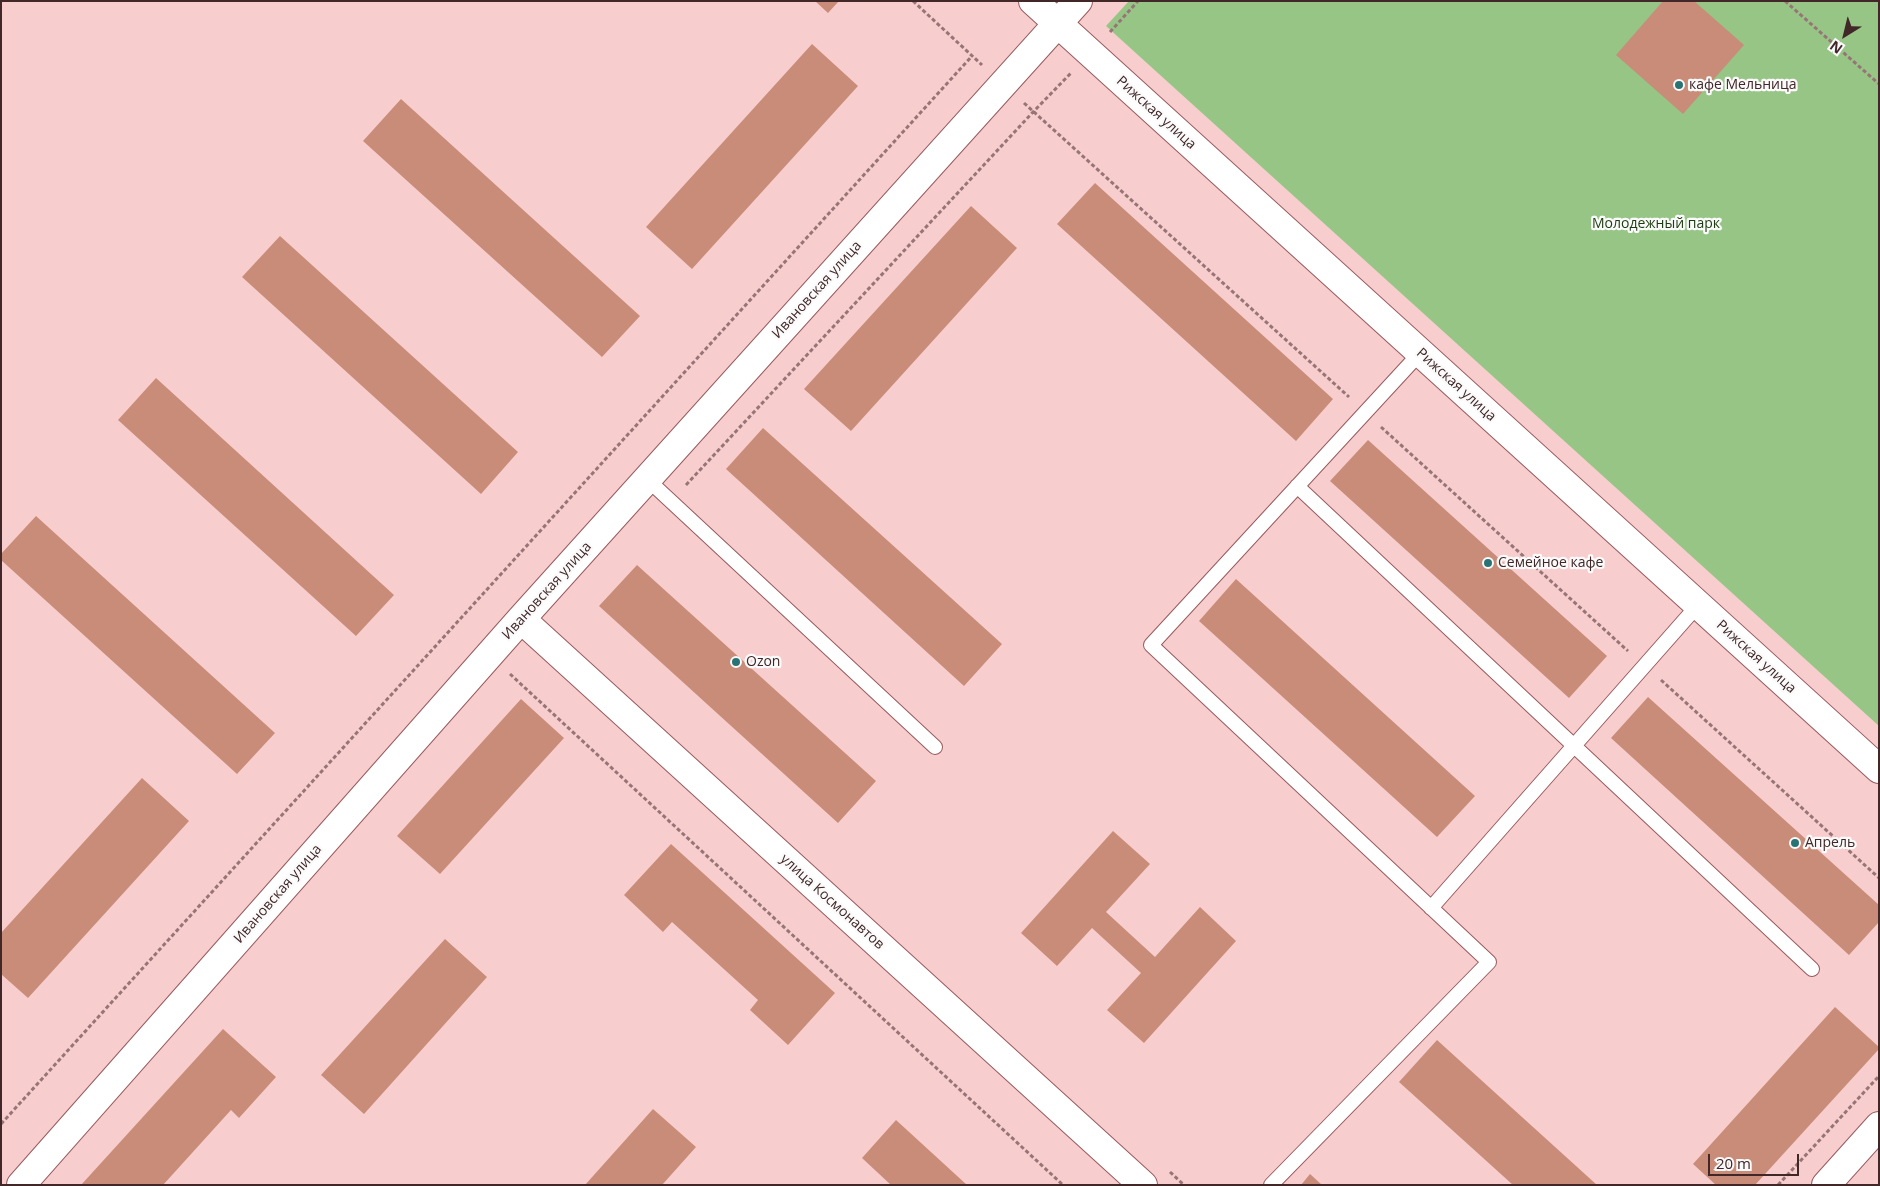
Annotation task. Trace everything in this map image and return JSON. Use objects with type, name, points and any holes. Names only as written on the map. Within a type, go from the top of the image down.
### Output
[{"type":"street","name":"Рижская улица","points":[[1033,1],[1879,769]]},
{"type":"street","name":"Ивановская улица","points":[[21,1185],[520,619],[1078,1]]},
{"type":"street","name":"улица Космонавтов","points":[[520,619],[1143,1185]]},
{"type":"street","points":[[1826,1185],[1879,1126]]},
{"type":"street","points":[[1,1180],[7,1185]]},
{"type":"lane","points":[[1271,1185],[1489,962],[1151,646],[1420,353]]},
{"type":"lane","points":[[647,479],[936,747]]},
{"type":"lane","points":[[1297,486],[1812,969]]},
{"type":"lane","points":[[1431,908],[1698,605]]},
{"type":"path","points":[[913,1],[1879,878]]},
{"type":"path","points":[[671,501],[1034,112],[1091,54],[1138,1]]},
{"type":"path","points":[[1785,1],[1879,84]]},
{"type":"path","points":[[1,1124],[972,56]]},
{"type":"path","points":[[503,681],[541,637]]},
{"type":"path","points":[[509,673],[1063,1185]]},
{"type":"path","points":[[1778,1185],[1879,1076]]},
{"type":"green space","name":"Молодежный парк","points":[[1129,1],[1879,1],[1879,726],[1106,26]]},
{"type":"building","points":[[815,1],[839,1],[828,13]]},
{"type":"building","name":"кафе Мельница","points":[[1663,1],[1694,1],[1744,45],[1683,114],[1616,55]]},
{"type":"building","points":[[812,44],[858,86],[692,269],[646,227]]},
{"type":"building","points":[[401,99],[640,316],[602,357],[363,141]]},
{"type":"building","points":[[1095,183],[1333,399],[1296,441],[1057,224]]},
{"type":"building","points":[[971,206],[1017,248],[851,431],[804,389]]},
{"type":"building","points":[[280,236],[518,452],[481,494],[242,277]]},
{"type":"building","points":[[156,378],[394,595],[356,636],[118,420]]},
{"type":"building","points":[[763,428],[1002,644],[964,686],[726,469]]},
{"type":"building","points":[[1368,440],[1607,656],[1569,698],[1330,481]]},
{"type":"building","points":[[36,516],[275,733],[237,774],[1,560],[1,554]]},
{"type":"building","points":[[637,565],[876,781],[838,823],[599,606]]},
{"type":"building","points":[[1236,579],[1475,796],[1437,837],[1199,621]]},
{"type":"building","points":[[1648,697],[1879,905],[1879,922],[1849,955],[1611,738]]},
{"type":"building","points":[[521,699],[564,738],[440,874],[397,836]]},
{"type":"building","points":[[142,778],[189,821],[28,998],[1,974],[1,933]]},
{"type":"building","points":[[1113,831],[1150,864],[1106,912],[1155,957],[1200,907],[1236,941],[1144,1043],[1107,1010],[1141,973],[1092,928],[1057,966],[1021,933]]},
{"type":"building","points":[[671,844],[835,993],[788,1045],[750,1010],[758,1000],[672,922],[663,932],[624,895]]},
{"type":"building","points":[[445,939],[487,977],[364,1114],[321,1075]]},
{"type":"building","points":[[1835,1007],[1879,1049],[1755,1185],[1716,1185],[1693,1164]]},
{"type":"building","points":[[223,1029],[276,1077],[239,1118],[231,1110],[163,1185],[81,1185]]},
{"type":"building","points":[[1437,1040],[1597,1185],[1513,1185],[1399,1082]]},
{"type":"building","points":[[653,1109],[696,1147],[662,1185],[585,1185]]},
{"type":"building","points":[[896,1120],[967,1185],[891,1185],[862,1158]]},
{"type":"building","points":[[1310,1174],[1322,1185],[1301,1185]]},
{"type":"place","name":"кафе Мельница","points":[[1679,85]]},
{"type":"place","name":"Семейное кафе","points":[[1488,563]]},
{"type":"place","name":"Ozon","points":[[736,662]]},
{"type":"place","name":"Апрель","points":[[1795,843]]}]
